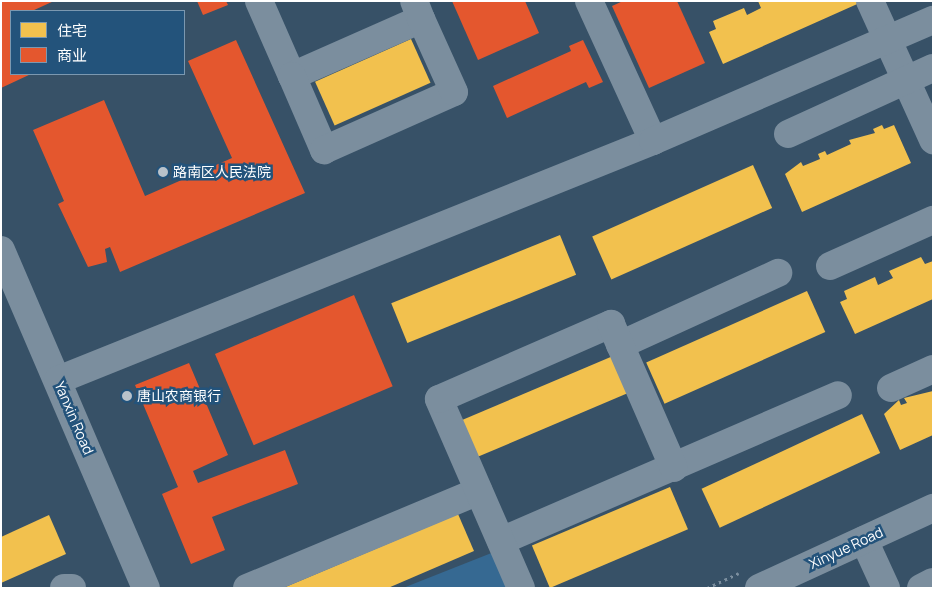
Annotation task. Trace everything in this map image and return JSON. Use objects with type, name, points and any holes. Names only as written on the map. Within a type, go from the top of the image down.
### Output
[{"type":"street","points":[[259,1],[324,150],[454,92],[418,10],[292,76]]},
{"type":"street","points":[[589,1],[653,141]]},
{"type":"street","points":[[870,1],[933,140]]},
{"type":"street","points":[[58,380],[653,141],[933,20]]},
{"type":"street","points":[[788,134],[933,68]]},
{"type":"street","points":[[830,266],[933,220]]},
{"type":"street","name":"Yanxin Road","points":[[1,250],[146,588]]},
{"type":"street","points":[[620,345],[778,273]]},
{"type":"street","points":[[521,588],[439,399],[611,324],[674,468]]},
{"type":"street","points":[[891,388],[933,369]]},
{"type":"street","points":[[501,541],[674,468],[838,395]]},
{"type":"street","points":[[247,588],[479,490]]},
{"type":"street","name":"Xinyue Road","points":[[759,588],[933,508]]},
{"type":"street","points":[[864,540],[886,588]]},
{"type":"street","points":[[921,588],[933,582]]},
{"type":"street","points":[[64,588],[72,588]]},
{"type":"shaded area","points":[[494,552],[511,588],[403,588]]},
{"type":"building: 住宅","points":[[758,1],[864,1],[723,64],[709,32],[716,29],[713,21],[744,8],[747,15],[761,8]]},
{"type":"building: 住宅","points":[[411,39],[431,83],[335,126],[315,82]]},
{"type":"building: 住宅","points":[[882,125],[884,129],[894,125],[911,163],[802,212],[785,174],[801,162],[803,166],[820,159],[818,154],[825,151],[827,155],[851,144],[849,140],[875,133],[873,129]]},
{"type":"building: 住宅","points":[[753,165],[772,208],[611,280],[592,237]]},
{"type":"building: 住宅","points":[[560,235],[576,275],[407,343],[391,303]]},
{"type":"building: 住宅","points":[[921,257],[925,264],[933,261],[933,299],[855,334],[840,302],[847,299],[844,291],[875,277],[878,285],[893,278],[889,271]]},
{"type":"building: 住宅","points":[[807,291],[825,332],[665,404],[646,363]]},
{"type":"building: 住宅","points":[[613,356],[629,393],[473,459],[457,422]]},
{"type":"building: 住宅","points":[[933,391],[933,435],[900,450],[884,414],[899,400],[901,405],[907,403],[904,398]]},
{"type":"building: 住宅","points":[[862,414],[880,453],[720,528],[702,489]]},
{"type":"building: 住宅","points":[[670,487],[688,529],[550,588],[532,546]]},
{"type":"building: 住宅","points":[[458,514],[474,551],[388,588],[283,588]]},
{"type":"building: 住宅","points":[[49,515],[66,554],[1,583],[1,537]]},
{"type":"building: 商业","points":[[1,1],[54,1],[34,10],[10,10],[10,75],[29,75],[1,88]]},
{"type":"building: 商业","points":[[197,1],[226,1],[228,5],[203,15]]},
{"type":"building: 商业","points":[[452,1],[525,1],[539,33],[478,60]]},
{"type":"building: 商业","points":[[623,1],[677,1],[705,63],[649,88],[612,6]]},
{"type":"building: 商业","points":[[236,40],[305,193],[120,272],[110,247],[105,249],[107,262],[88,267],[58,204],[64,201],[33,130],[104,100],[145,196],[232,158],[188,61]]},
{"type":"building: 商业","points":[[583,40],[603,82],[589,88],[586,82],[507,118],[493,86],[571,51],[569,46]]},
{"type":"building: 商业","points":[[354,295],[393,386],[254,445],[215,354]]},
{"type":"building: 商业","points":[[189,363],[228,455],[193,471],[198,483],[285,450],[298,484],[212,517],[225,550],[191,564],[162,494],[178,487],[135,385]]},
{"type":"place","name":"路南区人民法院","points":[[163,172]]},
{"type":"place","name":"唐山农商银行","points":[[127,396]]}]
